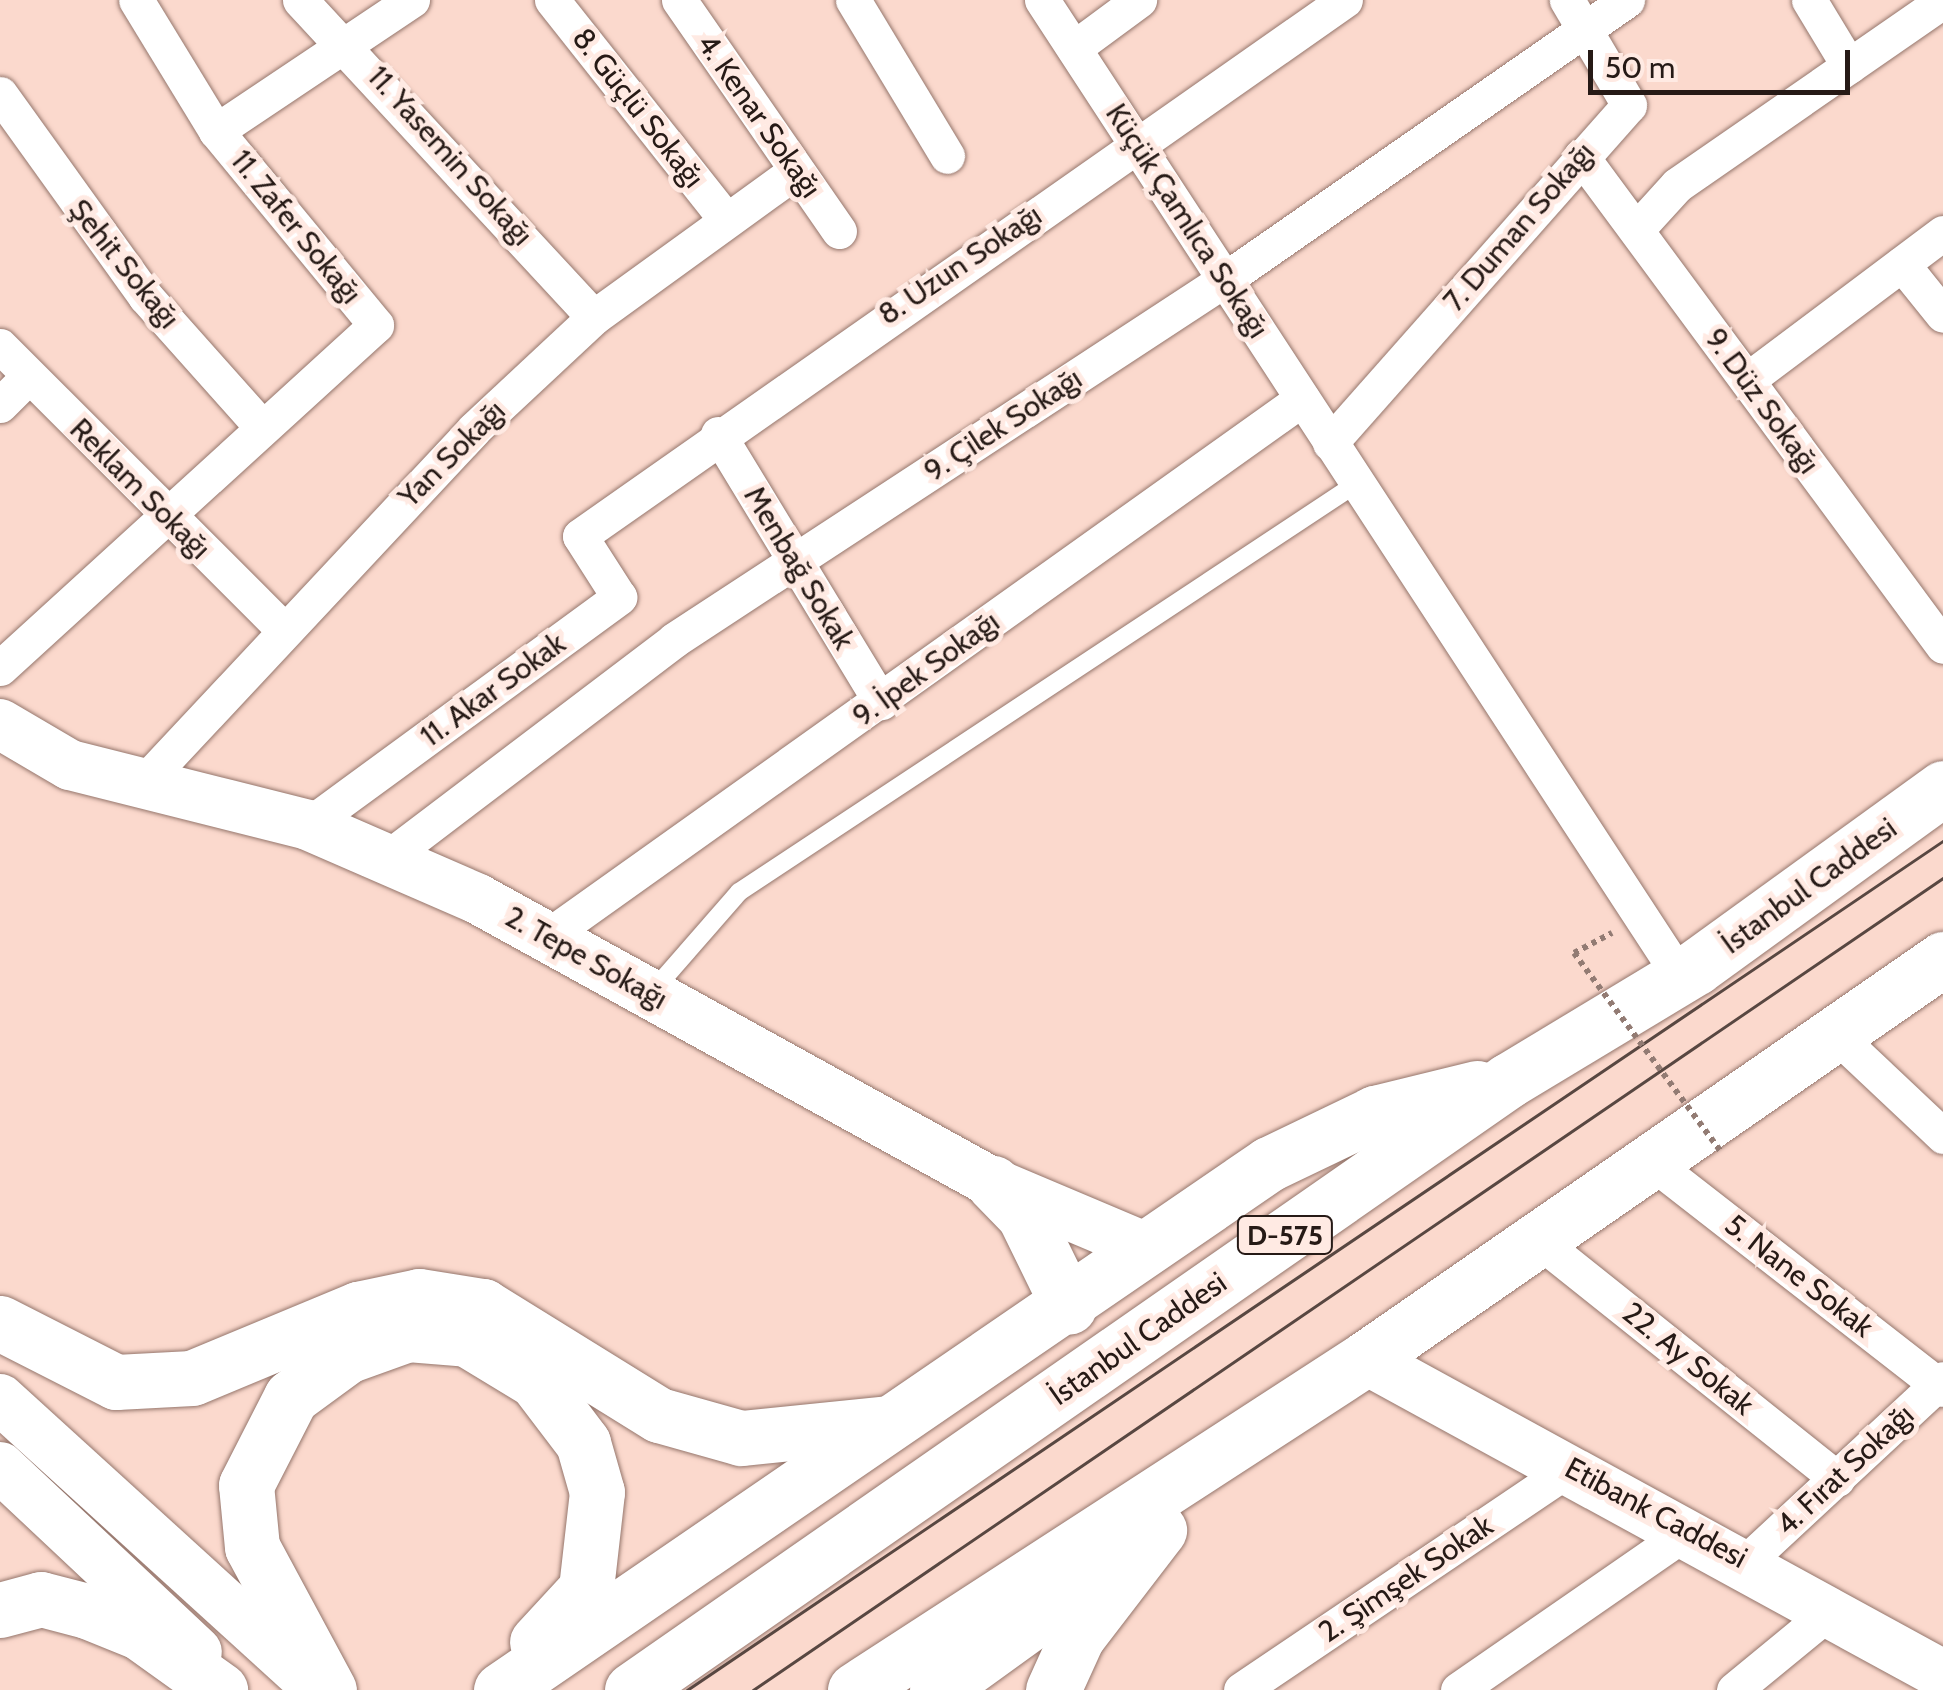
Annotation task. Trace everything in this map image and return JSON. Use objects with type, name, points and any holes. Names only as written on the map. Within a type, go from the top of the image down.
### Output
[{"type":"highway","name":"İstanbul Caddesi","points":[[632,1690],[1509,1080],[1681,978],[1943,788]]},
{"type":"highway","points":[[855,1690],[1364,1360],[1654,1164],[1943,959]]},
{"type":"highway","points":[[501,1690],[1070,1306],[1269,1164],[1375,1112],[1509,1080]]},
{"type":"highway","points":[[993,1183],[1024,1215],[1070,1306]]},
{"type":"highway","points":[[0,1323],[116,1382],[192,1378],[358,1309],[419,1296],[483,1306],[659,1416],[741,1438],[896,1422]]},
{"type":"highway","points":[[330,1690],[252,1548],[246,1485],[291,1397],[348,1356],[408,1334],[466,1339],[536,1381],[583,1443],[596,1492],[586,1588],[493,1690]]},
{"type":"highway","points":[[937,1690],[1158,1530],[1258,1466],[1314,1392]]},
{"type":"highway","points":[[1053,1690],[1077,1638],[1158,1530]]},
{"type":"highway","points":[[0,1610],[41,1599],[87,1611],[139,1632],[220,1690]]},
{"type":"main road","name":"2. Tepe Sokağı","points":[[0,724],[70,765],[146,780],[308,825],[386,859],[548,936],[993,1183],[1148,1248]]},
{"type":"main road","name":"Etibank Caddesi","points":[[1364,1360],[1747,1560],[1943,1675]]},
{"type":"main road","points":[[0,1399],[320,1690]]},
{"type":"main road","points":[[0,1468],[238,1690]]},
{"type":"street","name":"11. Zafer Sokağı","points":[[136,0],[216,131],[376,325],[260,425]]},
{"type":"street","name":"11. Yasemin Sokağı","points":[[300,0],[347,41],[594,317]]},
{"type":"street","points":[[216,131],[412,0]]},
{"type":"street","name":"8. Güçlü Sokağı","points":[[552,0],[724,216]]},
{"type":"street","name":"4. Kenar Sokağı","points":[[679,0],[839,231]]},
{"type":"street","points":[[853,0],[947,156]]},
{"type":"street","name":"Küçük Çamlıca Sokağı","points":[[1042,0],[1681,978]]},
{"type":"street","points":[[1074,48],[1140,0]]},
{"type":"street","name":"8. Uzun Sokağı","points":[[580,536],[718,434],[1345,0]]},
{"type":"street","name":"9. Çilek Sokağı","points":[[386,859],[674,640],[1224,280],[1576,14],[1627,0]]},
{"type":"street","points":[[1808,0],[1849,66]]},
{"type":"street","points":[[1636,229],[1677,185],[1943,1]]},
{"type":"street","name":"7. Duman Sokağı","points":[[1330,443],[1629,104],[1576,14]]},
{"type":"street","name":"Şehit Sokağı","points":[[0,94],[145,296],[260,425]]},
{"type":"street","name":"9. Düz Sokağı","points":[[1581,156],[1943,646]]},
{"type":"street","name":"Yan Sokağı","points":[[146,780],[283,629],[594,317],[724,216],[796,171]]},
{"type":"street","points":[[1747,380],[1943,233]]},
{"type":"street","points":[[1902,264],[1943,315]]},
{"type":"street","name":"Reklam Sokağı","points":[[0,346],[283,629]]},
{"type":"street","points":[[0,404],[28,377]]},
{"type":"street","name":"9. İpek Sokağı","points":[[548,936],[1302,399]]},
{"type":"street","points":[[0,668],[260,425]]},
{"type":"street","name":"Menbağ Sokak","points":[[718,434],[881,702]]},
{"type":"street","name":"11. Akar Sokak","points":[[308,825],[619,596],[580,536]]},
{"type":"street","points":[[1836,1036],[1943,1136]]},
{"type":"street","name":"5. Nane Sokak","points":[[1654,1164],[1941,1384]]},
{"type":"street","name":"22. Ay Sokak","points":[[1538,1240],[1837,1478]]},
{"type":"street","name":"4. Fırat Sokağı","points":[[1747,1560],[1941,1384]]},
{"type":"street","name":"2. Şimşek Sokak","points":[[1241,1690],[1570,1468]]},
{"type":"street","points":[[1458,1690],[1690,1530]]},
{"type":"street","points":[[1734,1690],[1834,1608]]},
{"type":"lane","points":[[650,993],[739,892],[1356,484]]},
{"type":"path","points":[[1608,933],[1574,953],[1722,1153]]},
{"type":"tram line","points":[[687,1690],[1943,841]]},
{"type":"tram line","points":[[753,1690],[1943,878]]}]
